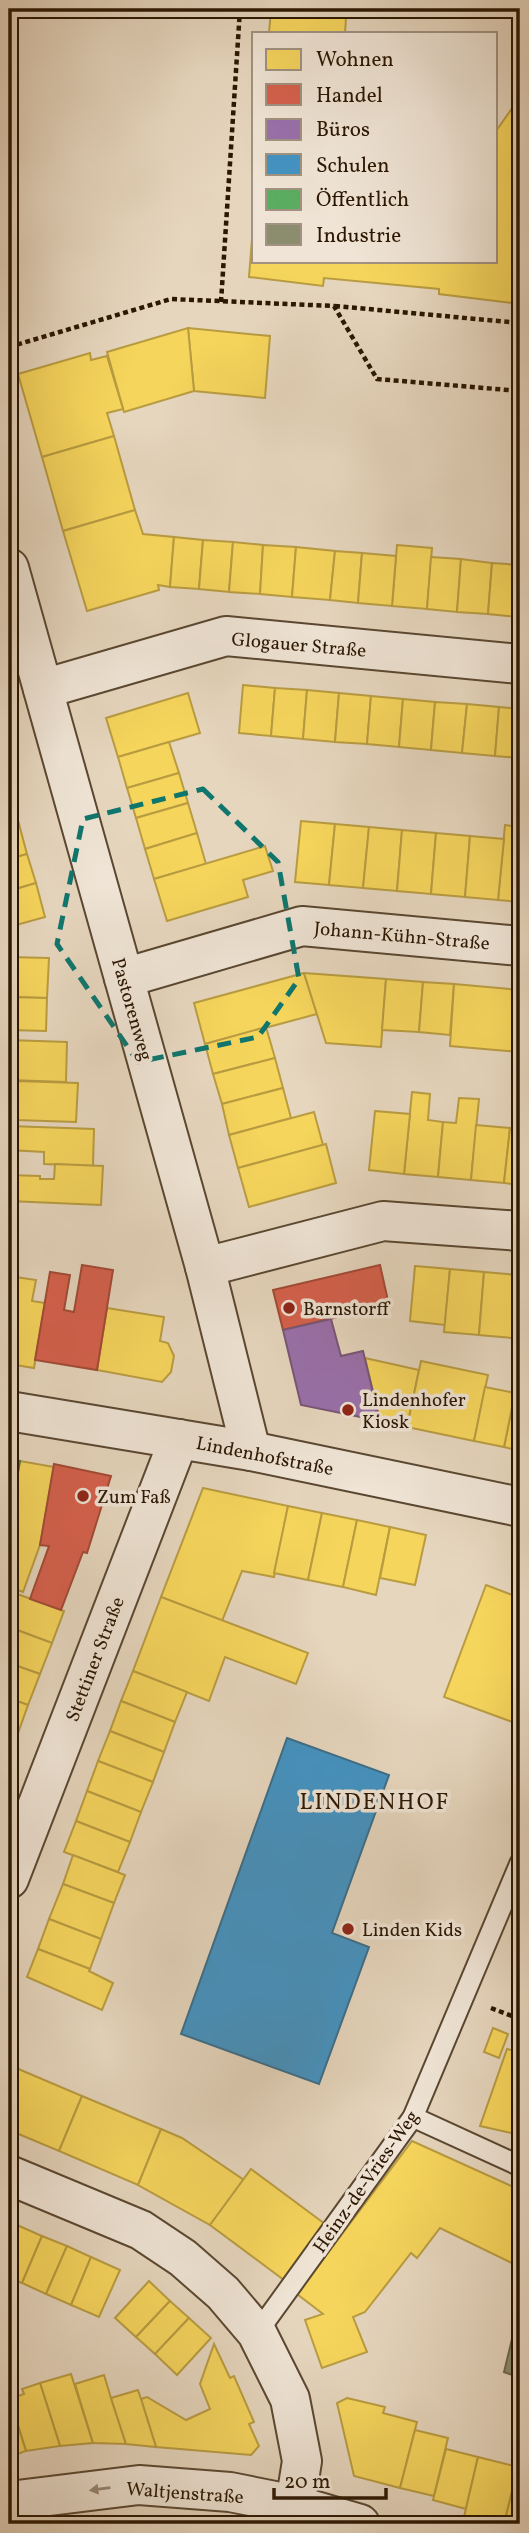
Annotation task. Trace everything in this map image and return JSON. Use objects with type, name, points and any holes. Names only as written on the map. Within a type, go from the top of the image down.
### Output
[{"type":"street","name":"Pastorenweg","points":[[9,568],[205,1267],[251,1451]]},
{"type":"street","name":"Glogauer Straße","points":[[43,689],[226,636],[520,664]]},
{"type":"street","name":"Johann-Kühn-Straße","points":[[124,978],[302,926],[520,946]]},
{"type":"street","points":[[205,1267],[383,1221],[520,1231]]},
{"type":"street","name":"Lindenhofstraße","points":[[9,1411],[251,1451],[520,1507]]},
{"type":"street","name":"Stettiner Straße","points":[[9,1879],[179,1438]]},
{"type":"street","points":[[9,2175],[141,2230],[183,2258],[223,2293],[257,2333],[290,2399],[302,2461],[295,2505]]},
{"type":"street","name":"Waltjenstraße","points":[[16,2508],[139,2485],[230,2492],[295,2505],[359,2524]]},
{"type":"lane","name":"Heinz-de-Vries-Weg","points":[[257,2333],[413,2117],[520,1863]]},
{"type":"lane","points":[[413,2117],[520,2165]]},
{"type":"path","points":[[221,302],[240,9]]},
{"type":"path","points":[[9,346],[171,299],[334,306],[520,323]]},
{"type":"path","points":[[334,306],[377,379],[520,391]]},
{"type":"highlighted area","points":[[203,789],[278,862],[299,979],[258,1037],[138,1062],[57,944],[83,819]]},
{"type":"building: Wohnen","points":[[271,9],[353,9],[346,18],[345,32],[269,32]]},
{"type":"building: Wohnen","points":[[520,97],[520,221],[512,303],[439,294],[439,289],[324,278],[323,286],[249,277],[252,239],[252,262],[498,262],[498,128]]},
{"type":"building: Wohnen","points":[[188,328],[270,336],[265,398],[194,391]]},
{"type":"building: Wohnen","points":[[188,328],[194,391],[124,412],[107,352]]},
{"type":"building: Wohnen","points":[[90,353],[91,360],[107,356],[123,409],[107,413],[114,436],[42,457],[18,374]]},
{"type":"building: Wohnen","points":[[114,436],[135,510],[63,531],[42,457]]},
{"type":"building: Wohnen","points":[[135,510],[143,534],[174,537],[170,587],[158,585],[159,590],[87,611],[63,531]]},
{"type":"building: Wohnen","points":[[174,537],[203,540],[199,589],[170,587]]},
{"type":"building: Wohnen","points":[[203,540],[233,542],[229,592],[199,589]]},
{"type":"building: Wohnen","points":[[233,542],[263,545],[260,594],[229,592]]},
{"type":"building: Wohnen","points":[[263,545],[296,547],[292,597],[260,594]]},
{"type":"building: Wohnen","points":[[397,545],[432,548],[427,609],[392,606]]},
{"type":"building: Wohnen","points":[[296,547],[335,551],[330,600],[292,597]]},
{"type":"building: Wohnen","points":[[335,551],[362,553],[358,603],[330,600]]},
{"type":"building: Wohnen","points":[[362,553],[396,556],[392,606],[358,603]]},
{"type":"building: Wohnen","points":[[431,557],[461,559],[457,612],[427,609]]},
{"type":"building: Wohnen","points":[[461,559],[492,563],[488,614],[457,612]]},
{"type":"building: Wohnen","points":[[492,563],[520,565],[518,617],[488,614]]},
{"type":"building: Wohnen","points":[[243,685],[275,688],[271,736],[239,733]]},
{"type":"building: Wohnen","points":[[275,688],[307,690],[303,739],[271,736]]},
{"type":"building: Wohnen","points":[[307,690],[339,693],[335,742],[303,739]]},
{"type":"building: Wohnen","points":[[188,693],[200,733],[118,757],[106,718]]},
{"type":"building: Wohnen","points":[[339,693],[371,696],[367,744],[335,742]]},
{"type":"building: Wohnen","points":[[371,696],[403,699],[399,747],[367,744]]},
{"type":"building: Wohnen","points":[[403,699],[435,702],[431,750],[399,747]]},
{"type":"building: Wohnen","points":[[435,702],[467,704],[462,753],[431,750]]},
{"type":"building: Wohnen","points":[[467,704],[499,707],[495,756],[462,753]]},
{"type":"building: Wohnen","points":[[499,707],[520,709],[520,758],[495,756]]},
{"type":"building: Wohnen","points":[[169,742],[179,773],[127,788],[118,757]]},
{"type":"building: Wohnen","points":[[179,773],[188,803],[136,818],[127,788]]},
{"type":"building: Wohnen","points":[[11,794],[19,824],[9,827],[9,795]]},
{"type":"building: Wohnen","points":[[188,803],[197,833],[145,849],[136,818]]},
{"type":"building: Wohnen","points":[[301,821],[335,824],[329,885],[295,882]]},
{"type":"building: Wohnen","points":[[19,824],[27,854],[9,859],[9,827]]},
{"type":"building: Wohnen","points":[[335,824],[369,827],[363,888],[329,885]]},
{"type":"building: Wohnen","points":[[505,825],[520,827],[520,902],[498,900]]},
{"type":"building: Wohnen","points":[[369,827],[402,830],[397,891],[363,888]]},
{"type":"building: Wohnen","points":[[402,830],[436,833],[431,894],[397,891]]},
{"type":"building: Wohnen","points":[[197,833],[206,864],[154,879],[145,849]]},
{"type":"building: Wohnen","points":[[436,833],[470,836],[465,897],[431,894]]},
{"type":"building: Wohnen","points":[[470,836],[504,839],[498,900],[465,897]]},
{"type":"building: Wohnen","points":[[265,846],[273,871],[243,880],[248,897],[167,921],[154,879]]},
{"type":"building: Wohnen","points":[[27,854],[36,883],[9,891],[9,859]]},
{"type":"building: Wohnen","points":[[36,883],[45,917],[9,927],[9,891]]},
{"type":"building: Wohnen","points":[[9,957],[49,958],[47,998],[9,997]]},
{"type":"building: Wohnen","points":[[304,973],[317,1014],[205,1044],[194,1003]]},
{"type":"building: Wohnen","points":[[304,973],[386,979],[381,1047],[326,1043]]},
{"type":"building: Wohnen","points":[[386,979],[423,982],[419,1032],[382,1030]]},
{"type":"building: Wohnen","points":[[423,982],[454,984],[450,1035],[419,1032]]},
{"type":"building: Wohnen","points":[[454,984],[520,990],[520,1052],[450,1046]]},
{"type":"building: Wohnen","points":[[9,997],[47,998],[46,1031],[9,1030]]},
{"type":"building: Wohnen","points":[[266,1027],[275,1058],[213,1074],[205,1044]]},
{"type":"building: Wohnen","points":[[9,1040],[67,1042],[66,1082],[9,1080]]},
{"type":"building: Wohnen","points":[[275,1058],[283,1088],[222,1104],[213,1074]]},
{"type":"building: Wohnen","points":[[17,1081],[78,1083],[76,1122],[16,1120]]},
{"type":"building: Wohnen","points":[[283,1088],[291,1118],[229,1135],[222,1104]]},
{"type":"building: Wohnen","points":[[412,1092],[430,1094],[428,1120],[443,1122],[438,1177],[404,1174]]},
{"type":"building: Wohnen","points":[[459,1098],[479,1099],[471,1180],[438,1177],[443,1122],[456,1123]]},
{"type":"building: Wohnen","points":[[375,1111],[410,1114],[404,1174],[369,1170]]},
{"type":"building: Wohnen","points":[[314,1112],[323,1145],[238,1168],[229,1135]]},
{"type":"building: Wohnen","points":[[476,1125],[510,1128],[504,1183],[471,1180]]},
{"type":"building: Wohnen","points":[[9,1126],[94,1129],[93,1166],[44,1164],[44,1152],[9,1150]]},
{"type":"building: Wohnen","points":[[510,1128],[520,1129],[520,1185],[504,1183]]},
{"type":"building: Wohnen","points":[[326,1144],[336,1183],[249,1207],[238,1168]]},
{"type":"building: Wohnen","points":[[55,1164],[103,1166],[101,1205],[9,1201],[9,1175],[54,1179]]},
{"type":"building: Wohnen","points":[[415,1266],[450,1269],[445,1325],[410,1321]]},
{"type":"building: Wohnen","points":[[450,1269],[484,1272],[479,1335],[444,1332]]},
{"type":"building: Wohnen","points":[[484,1272],[517,1275],[512,1338],[479,1335]]},
{"type":"building: Wohnen","points":[[517,1275],[520,1275],[520,1339],[512,1338]]},
{"type":"building: Wohnen","points":[[9,1276],[36,1280],[32,1301],[45,1303],[34,1368],[9,1364]]},
{"type":"building: Wohnen","points":[[107,1308],[164,1317],[160,1341],[168,1343],[174,1356],[171,1372],[162,1382],[97,1370]]},
{"type":"building: Wohnen","points":[[365,1358],[419,1370],[407,1427],[380,1421]]},
{"type":"building: Wohnen","points":[[421,1361],[488,1375],[474,1441],[407,1427]]},
{"type":"building: Wohnen","points":[[520,1368],[520,1451],[504,1447]]},
{"type":"building: Wohnen","points":[[485,1387],[515,1393],[504,1447],[474,1441]]},
{"type":"building: Wohnen","points":[[20,1461],[54,1467],[40,1545],[23,1592],[9,1587],[9,1521]]},
{"type":"building: Wohnen","points":[[203,1488],[288,1506],[274,1577],[242,1571],[222,1621],[161,1597]]},
{"type":"building: Wohnen","points":[[288,1506],[322,1513],[308,1580],[274,1573]]},
{"type":"building: Wohnen","points":[[322,1513],[357,1520],[343,1587],[308,1580]]},
{"type":"building: Wohnen","points":[[357,1520],[390,1527],[376,1595],[343,1587]]},
{"type":"building: Wohnen","points":[[390,1527],[426,1535],[415,1585],[380,1578]]},
{"type":"building: Wohnen","points":[[486,1585],[520,1598],[518,1724],[444,1697]]},
{"type":"building: Wohnen","points":[[12,1592],[64,1611],[52,1643],[9,1627],[9,1601]]},
{"type":"building: Wohnen","points":[[161,1597],[308,1653],[296,1684],[225,1657],[209,1701],[133,1671]]},
{"type":"building: Wohnen","points":[[9,1627],[52,1643],[40,1674],[9,1663]]},
{"type":"building: Wohnen","points":[[9,1663],[40,1674],[28,1705],[9,1698]]},
{"type":"building: Wohnen","points":[[133,1671],[187,1692],[175,1722],[121,1701]]},
{"type":"building: Wohnen","points":[[9,1698],[28,1705],[17,1736],[9,1733]]},
{"type":"building: Wohnen","points":[[121,1701],[175,1722],[164,1752],[110,1731]]},
{"type":"building: Wohnen","points":[[110,1731],[164,1752],[153,1782],[98,1761]]},
{"type":"building: Wohnen","points":[[9,1733],[17,1736],[9,1757]]},
{"type":"building: Wohnen","points":[[98,1761],[153,1782],[141,1812],[87,1791]]},
{"type":"building: Wohnen","points":[[87,1791],[141,1812],[130,1842],[76,1821]]},
{"type":"building: Wohnen","points":[[76,1821],[130,1842],[118,1872],[64,1852]]},
{"type":"building: Wohnen","points":[[73,1855],[125,1875],[114,1903],[63,1884]]},
{"type":"building: Wohnen","points":[[63,1884],[114,1903],[101,1939],[49,1919]]},
{"type":"building: Wohnen","points":[[49,1919],[101,1939],[90,1969],[38,1949]]},
{"type":"building: Wohnen","points":[[38,1949],[90,1969],[89,1971],[113,1983],[102,2010],[27,1977]]},
{"type":"building: Wohnen","points":[[493,2028],[508,2034],[499,2058],[484,2052]]},
{"type":"building: Wohnen","points":[[507,2049],[520,2052],[520,2135],[480,2126]]},
{"type":"building: Wohnen","points":[[9,2065],[82,2096],[59,2151],[9,2130]]},
{"type":"building: Wohnen","points":[[82,2096],[161,2129],[138,2185],[59,2151]]},
{"type":"building: Wohnen","points":[[161,2129],[182,2138],[244,2180],[210,2225],[138,2185]]},
{"type":"building: Wohnen","points":[[412,2141],[520,2190],[520,2267],[440,2228],[417,2258],[411,2253],[365,2312],[353,2317],[367,2352],[322,2368],[305,2320],[323,2314],[297,2294]]},
{"type":"building: Wohnen","points":[[251,2169],[325,2224],[284,2280],[210,2225]]},
{"type":"building: Wohnen","points":[[9,2222],[17,2225],[9,2245]]},
{"type":"building: Wohnen","points":[[17,2225],[42,2236],[22,2283],[9,2278],[9,2245]]},
{"type":"building: Wohnen","points":[[42,2236],[67,2246],[46,2294],[22,2283]]},
{"type":"building: Wohnen","points":[[67,2246],[91,2257],[71,2305],[46,2294]]},
{"type":"building: Wohnen","points":[[91,2257],[120,2270],[99,2317],[71,2305]]},
{"type":"building: Wohnen","points":[[149,2281],[170,2301],[136,2337],[115,2318]]},
{"type":"building: Wohnen","points":[[170,2301],[189,2318],[155,2354],[136,2337]]},
{"type":"building: Wohnen","points":[[189,2318],[211,2338],[177,2375],[155,2354]]},
{"type":"building: Wohnen","points":[[214,2344],[230,2378],[234,2376],[254,2422],[249,2424],[259,2446],[251,2455],[156,2447],[141,2399],[147,2397],[186,2420],[210,2409],[200,2384]]},
{"type":"building: Wohnen","points":[[71,2374],[93,2443],[60,2446],[40,2383]]},
{"type":"building: Wohnen","points":[[104,2375],[126,2444],[93,2443],[75,2384]]},
{"type":"building: Wohnen","points":[[40,2383],[60,2446],[26,2451],[10,2399],[24,2394],[22,2389]]},
{"type":"building: Wohnen","points":[[138,2390],[156,2447],[126,2444],[111,2398]]},
{"type":"building: Wohnen","points":[[347,2398],[385,2407],[383,2413],[417,2422],[400,2488],[354,2476],[337,2403]]},
{"type":"building: Wohnen","points":[[9,2399],[26,2451],[9,2457]]},
{"type":"building: Wohnen","points":[[415,2430],[448,2438],[434,2496],[400,2488]]},
{"type":"building: Wohnen","points":[[446,2449],[478,2457],[466,2509],[433,2500]]},
{"type":"building: Wohnen","points":[[478,2457],[518,2467],[504,2524],[490,2524],[464,2517]]},
{"type":"building: Wohnen","points":[[517,2472],[520,2474],[520,2524],[504,2524]]},
{"type":"building: Handel","points":[[82,1265],[113,1270],[97,1370],[35,1360],[50,1272],[70,1275],[64,1310],[74,1312]]},
{"type":"building: Handel","points":[[380,1265],[389,1305],[283,1330],[273,1290]]},
{"type":"building: Handel","points":[[54,1464],[111,1476],[87,1553],[83,1552],[61,1610],[30,1599],[49,1546],[40,1545]]},
{"type":"building: Büros","points":[[331,1319],[341,1356],[363,1351],[380,1421],[301,1405],[283,1330]]},
{"type":"building: Schulen","points":[[287,1738],[389,1775],[332,1933],[369,1947],[319,2084],[181,2034]]},
{"type":"building: Öffentlich","points":[[9,1459],[20,1461],[9,1521]]},
{"type":"building: Industrie","points":[[513,2335],[520,2338],[520,2378],[504,2372]]},
{"type":"place","name":"Barnstorff","points":[[289,1308]]},
{"type":"place","name":"Lindenhofer Kiosk","points":[[348,1410]]},
{"type":"place","name":"Zum Faß","points":[[83,1496]]},
{"type":"place","name":"Linden Kids","points":[[348,1929]]},
{"type":"district","name":"LINDENHOF","points":[[375,1801]]}]
